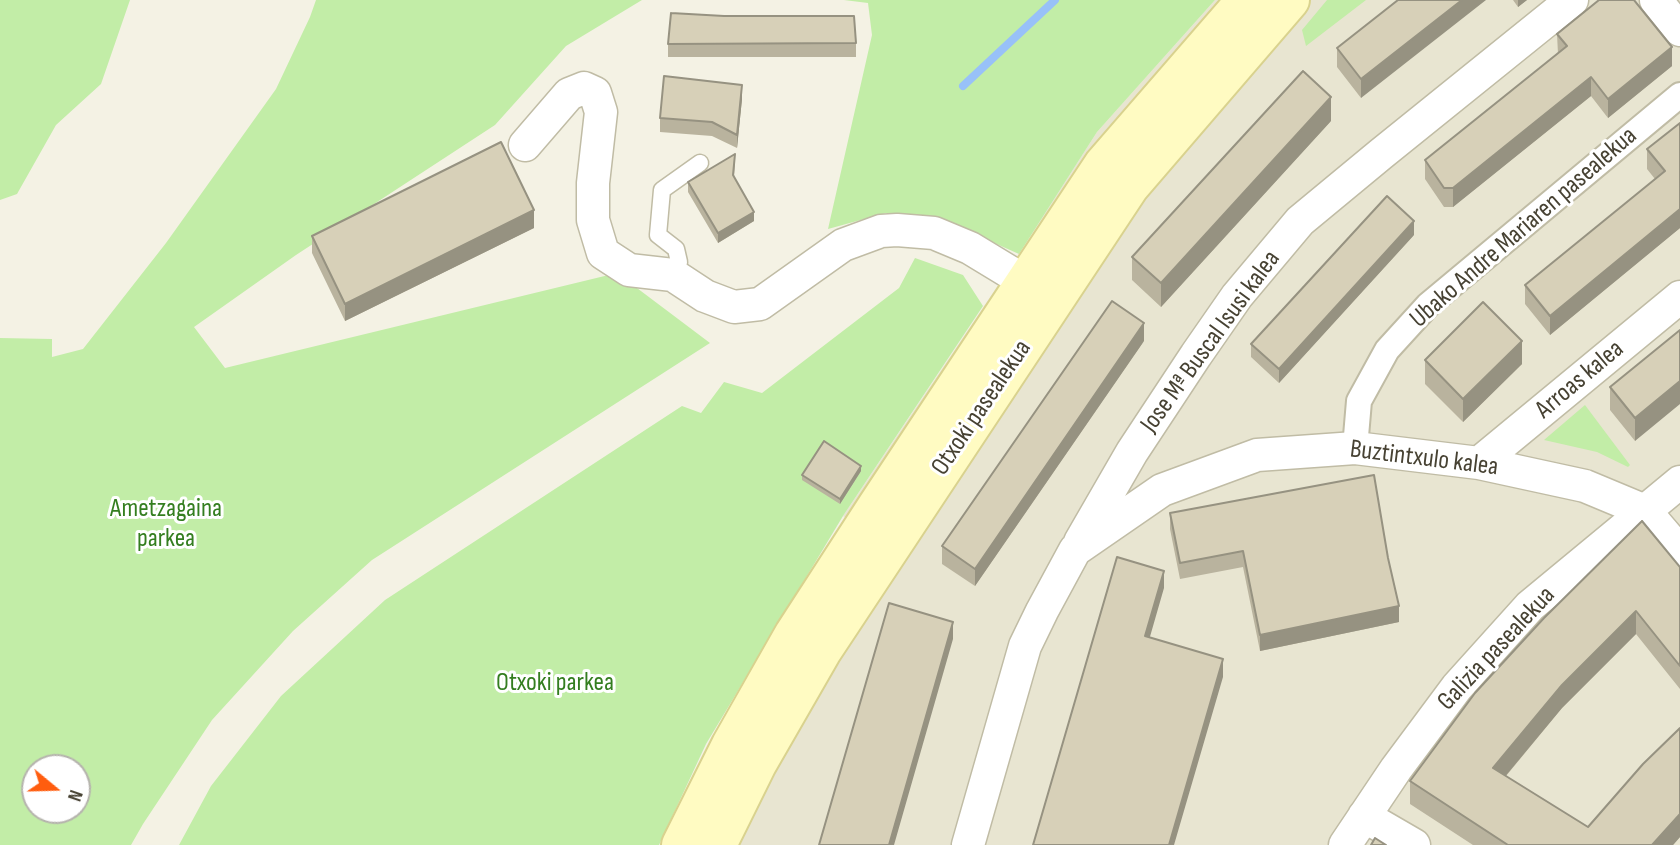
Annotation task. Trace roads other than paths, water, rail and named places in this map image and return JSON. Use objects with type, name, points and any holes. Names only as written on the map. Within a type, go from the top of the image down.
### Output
[{"type":"main road","name":"Otxoki pasealekua","points":[[681,845],[731,746],[794,634],[1103,165],[1245,0]]},
{"type":"main road","name":"Otxoki pasealekua","points":[[717,845],[757,764],[822,651],[1130,186],[1290,0]]},
{"type":"street","name":"Jose Mª Buscal Isusi kalea","points":[[1075,550],[1132,452],[1210,335],[1237,296],[1300,221],[1572,0]]},
{"type":"street","points":[[1656,0],[1680,30]]},
{"type":"street","points":[[525,145],[569,94],[584,88],[595,93],[601,112],[593,183],[593,220],[603,253],[629,270],[673,275],[705,296],[734,307],[760,303],[843,245],[880,231],[934,233],[970,248],[1026,282]]},
{"type":"street","name":"Ubako Andre Mariaren pasealekua","points":[[1355,448],[1359,401],[1387,350],[1428,305],[1680,95]]},
{"type":"street","name":"Arroas kalea","points":[[1479,463],[1680,297]]},
{"type":"street","name":"Buztintxulo kalea","points":[[968,845],[1025,646],[1075,550],[1162,490],[1257,455],[1355,448],[1479,463],[1585,486],[1645,512]]},
{"type":"street","name":"Galizia pasealekua","points":[[1345,845],[1457,687],[1530,606],[1680,482]]},
{"type":"street","points":[[1645,512],[1680,552]]},
{"type":"street","points":[[1364,816],[1414,845]]},
{"type":"lane","points":[[673,275],[679,262],[676,249],[658,235],[662,190],[700,163]]},
{"type":"waterway","points":[[963,86],[1055,0]]},
{"type":"park label","name":"Ametzagaina parkea","points":[[166,524]]},
{"type":"park label","name":"Otxoki parkea","points":[[555,683]]}]
